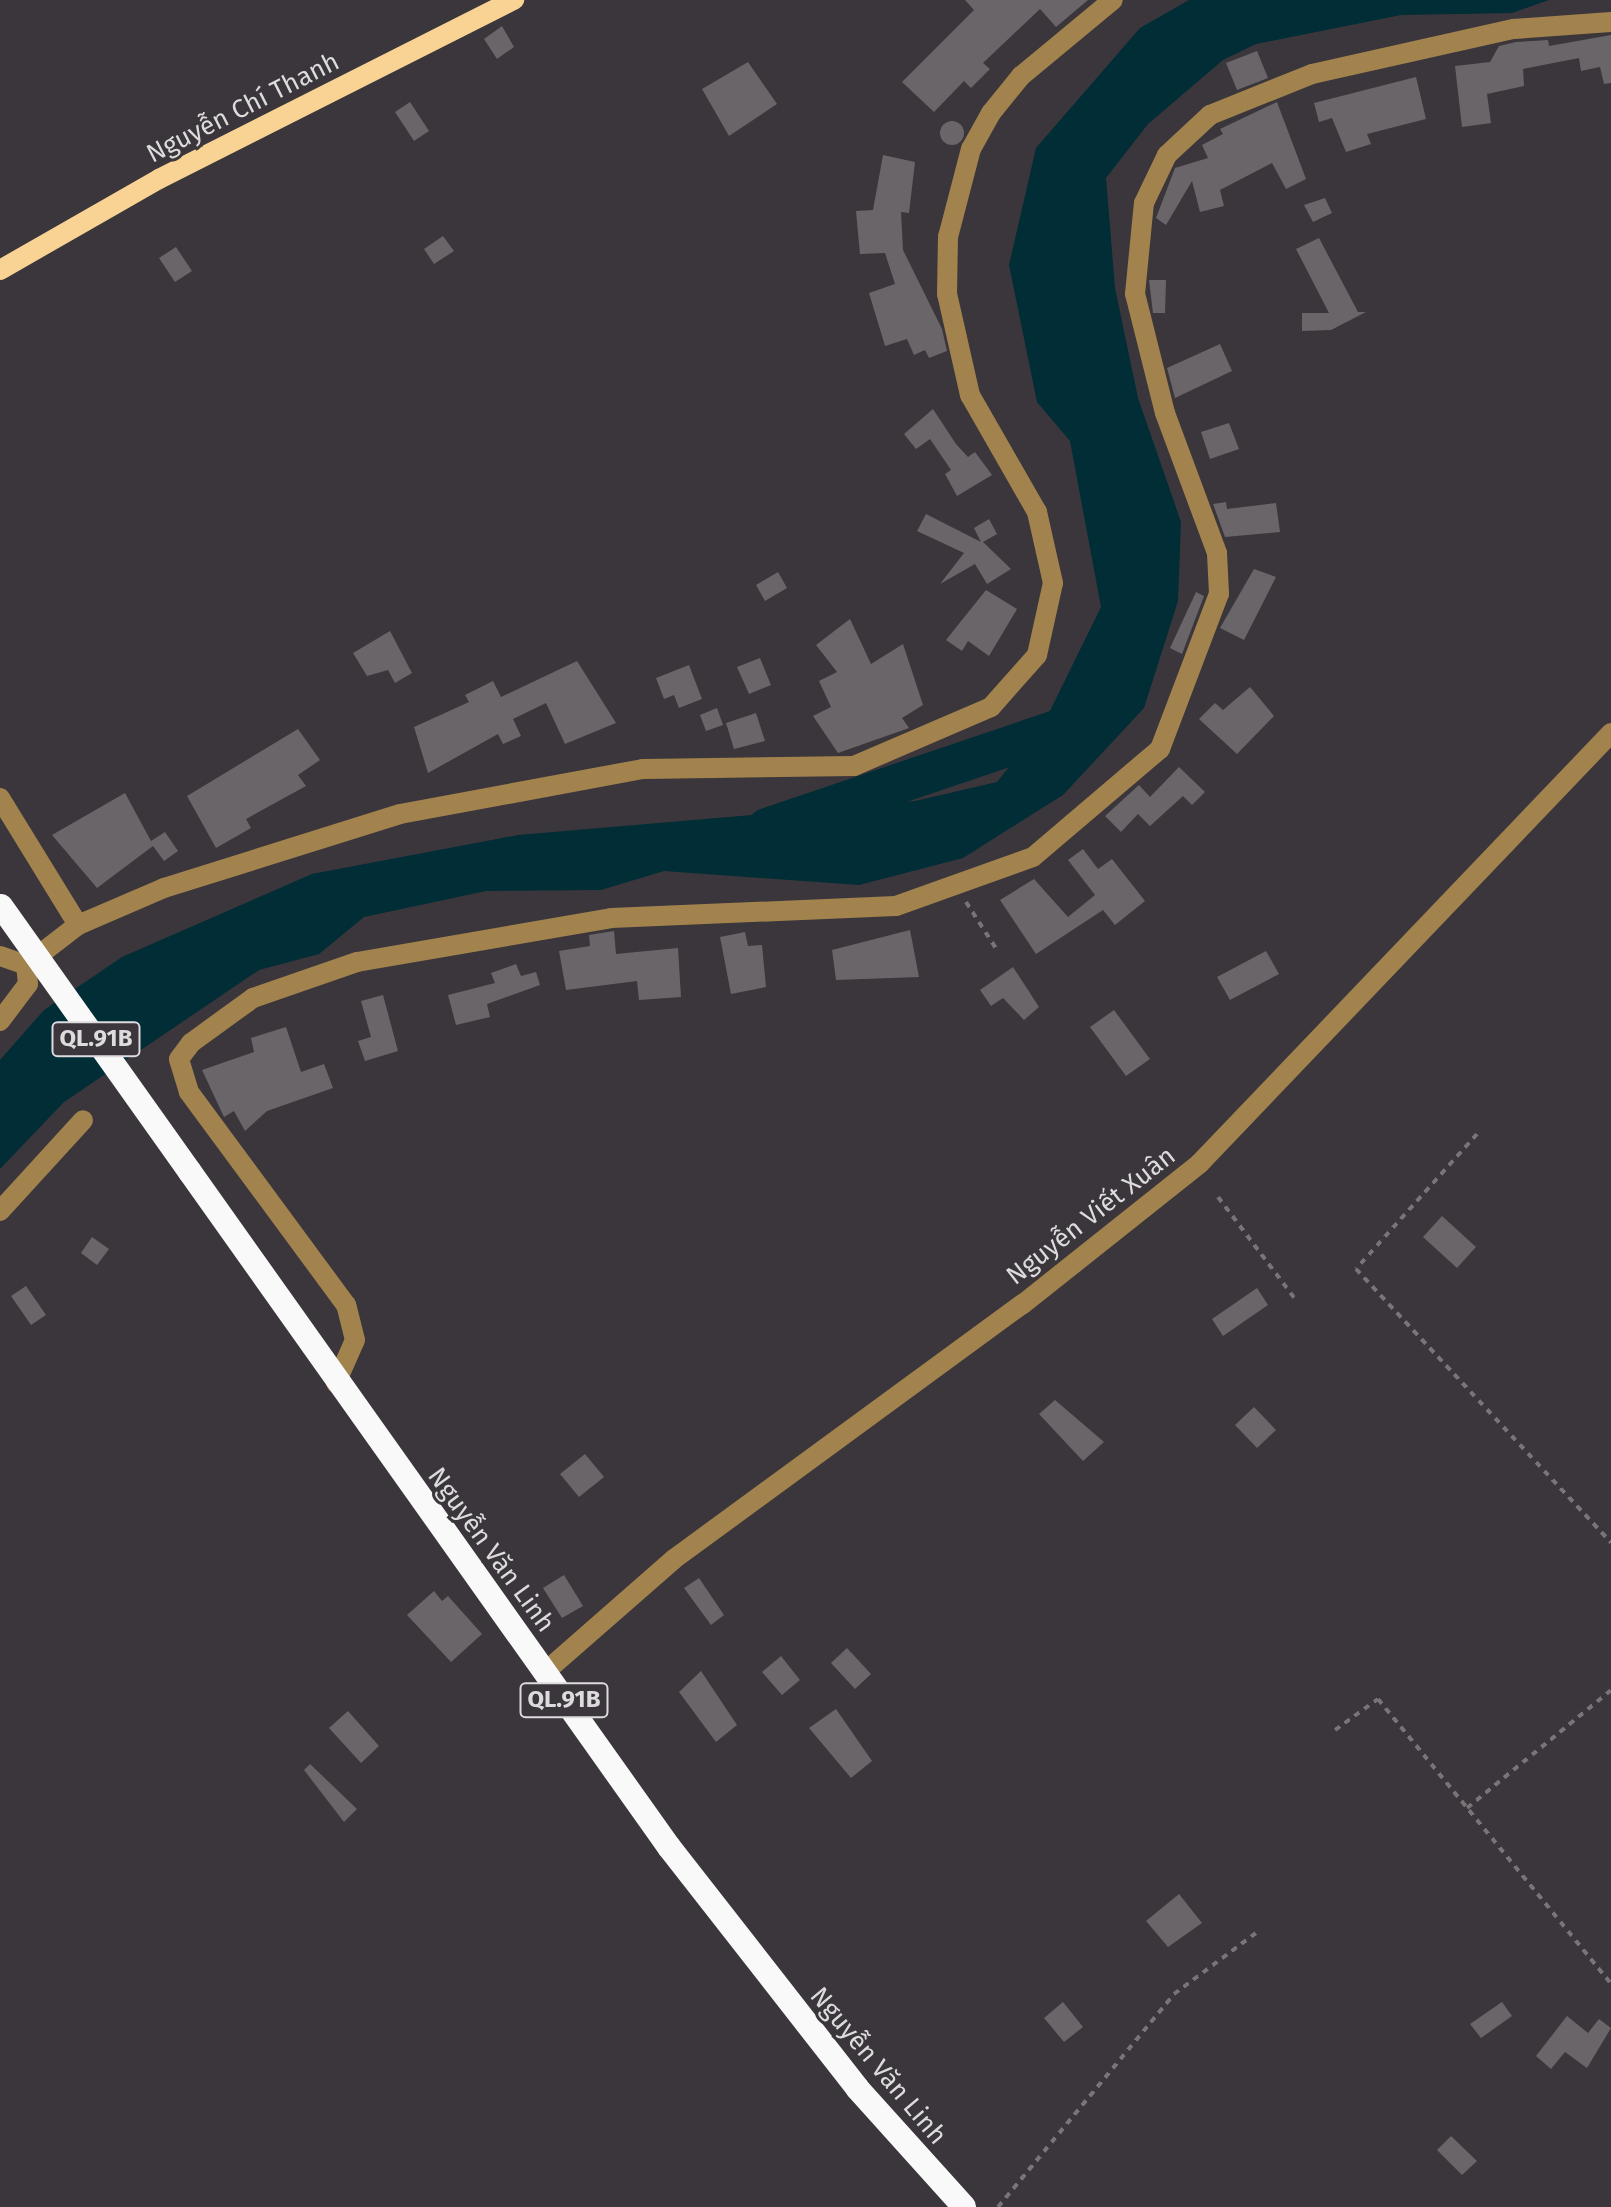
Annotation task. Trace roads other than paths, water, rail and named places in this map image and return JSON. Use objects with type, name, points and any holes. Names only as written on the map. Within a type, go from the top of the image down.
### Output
[{"type":"highway","name":"Nguyễn Văn Linh","points":[[1,905],[336,1383],[769,1979],[964,2207]]},
{"type":"main road","name":"Nguyễn Chí Thanh","points":[[0,270],[159,179],[514,0]]},
{"type":"street","points":[[26,965],[78,925],[164,888],[400,814],[643,769],[854,766],[991,707],[1037,655],[1053,583],[1037,512],[970,395],[947,294],[948,237],[971,149],[991,113],[1021,76],[1113,0]]},
{"type":"street","points":[[336,1383],[355,1340],[346,1305],[178,1073],[179,1059],[218,1016],[317,973],[476,937],[611,918],[896,906],[952,892],[1033,857],[1138,773],[1174,726],[1214,615],[1217,553],[1165,413],[1135,294],[1144,203],[1167,155],[1210,115],[1312,74],[1514,29],[1611,22]]},
{"type":"street","name":"Nguyễn Viết Xuân","points":[[545,1672],[674,1559],[1023,1304],[1200,1163],[1611,733]]},
{"type":"street","points":[[0,798],[78,925]]},
{"type":"street","points":[[0,956],[26,965]]},
{"type":"street","points":[[0,1021],[28,984],[26,965]]},
{"type":"street","points":[[0,1211],[83,1120]]},
{"type":"water","points":[[1189,0],[1549,0],[1512,13],[1401,15],[1256,44],[1223,60],[1148,124],[1106,178],[1115,288],[1138,398],[1181,522],[1178,601],[1144,708],[1063,795],[963,858],[859,885],[664,871],[601,890],[486,891],[364,917],[319,954],[259,970],[64,1102],[0,1169],[0,1060],[44,1010],[122,957],[312,874],[518,835],[915,801],[997,782],[1044,723],[1101,607],[1070,441],[1037,402],[1009,265],[1036,148],[1140,28]]},
{"type":"waterway","points":[[767,828],[1081,722]]}]
